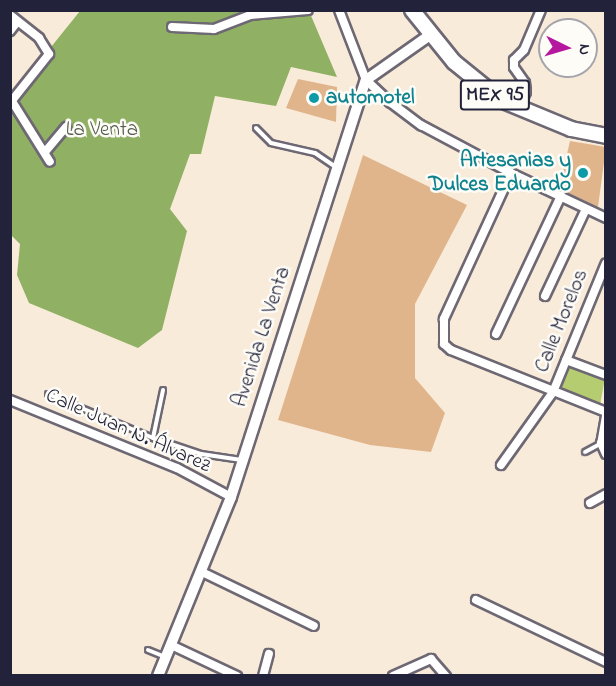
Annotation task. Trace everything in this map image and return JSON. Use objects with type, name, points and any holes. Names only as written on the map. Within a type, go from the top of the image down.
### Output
[{"type":"highway","name":"MEX 95","points":[[412,10],[430,35],[478,83],[519,109],[571,129],[606,136]]},
{"type":"main road","points":[[366,80],[430,35]]},
{"type":"main road","name":"Avenida La Venta","points":[[159,675],[231,497],[366,80]]},
{"type":"street","points":[[172,27],[214,29],[250,15],[308,10]]},
{"type":"street","points":[[339,10],[366,80],[421,125],[511,173],[606,218]]},
{"type":"street","points":[[519,109],[526,92],[525,83],[514,68],[514,60],[524,50],[540,10]]},
{"type":"street","points":[[10,15],[39,38],[49,54],[11,100],[50,162]]},
{"type":"street","points":[[10,31],[17,22]]},
{"type":"street","points":[[45,152],[66,127]]},
{"type":"street","points":[[511,173],[444,319],[444,344],[452,350],[606,414],[601,443],[606,454]]},
{"type":"street","points":[[496,334],[561,196]]},
{"type":"street","points":[[545,296],[586,209]]},
{"type":"street","name":"Calle Morelos","points":[[501,465],[553,392],[606,263]]},
{"type":"street","points":[[566,360],[606,375]]},
{"type":"street","name":"Calle Juan N. Álvarez","points":[[10,400],[177,468],[231,497]]},
{"type":"street","points":[[590,503],[606,494]]},
{"type":"street","points":[[202,572],[314,626]]},
{"type":"street","points":[[476,600],[606,662]]},
{"type":"street","points":[[171,645],[237,675]]},
{"type":"street","points":[[263,675],[269,654]]},
{"type":"street","points":[[393,675],[431,659],[446,675]]},
{"type":"lane","points":[[256,128],[271,143],[315,153],[337,167]]},
{"type":"lane","points":[[153,438],[164,390]]},
{"type":"lane","points":[[48,394],[153,438],[201,454],[243,460]]},
{"type":"lane","points":[[585,452],[601,443]]},
{"type":"lane","points":[[148,650],[166,657]]},
{"type":"green space","name":"La Venta","points":[[80,11],[309,11],[337,77],[291,67],[276,106],[215,96],[201,154],[190,154],[170,209],[187,231],[162,330],[138,348],[29,303],[17,275],[20,244],[11,235],[10,98]]},
{"type":"green space","points":[[569,365],[605,378],[600,405],[558,387]]},
{"type":"building","name":"automotel","points":[[298,79],[337,87],[336,122],[286,108]]},
{"type":"building","name":"Artesanias y Dulces Eduardo","points":[[570,141],[606,147],[598,207],[559,189]]},
{"type":"building","points":[[363,155],[467,205],[415,304],[415,378],[445,413],[431,452],[370,445],[278,420]]},
{"type":"place","name":"automotel","points":[[314,98]]},
{"type":"place","name":"Artesanias y Dulces Eduardo","points":[[583,173]]}]
